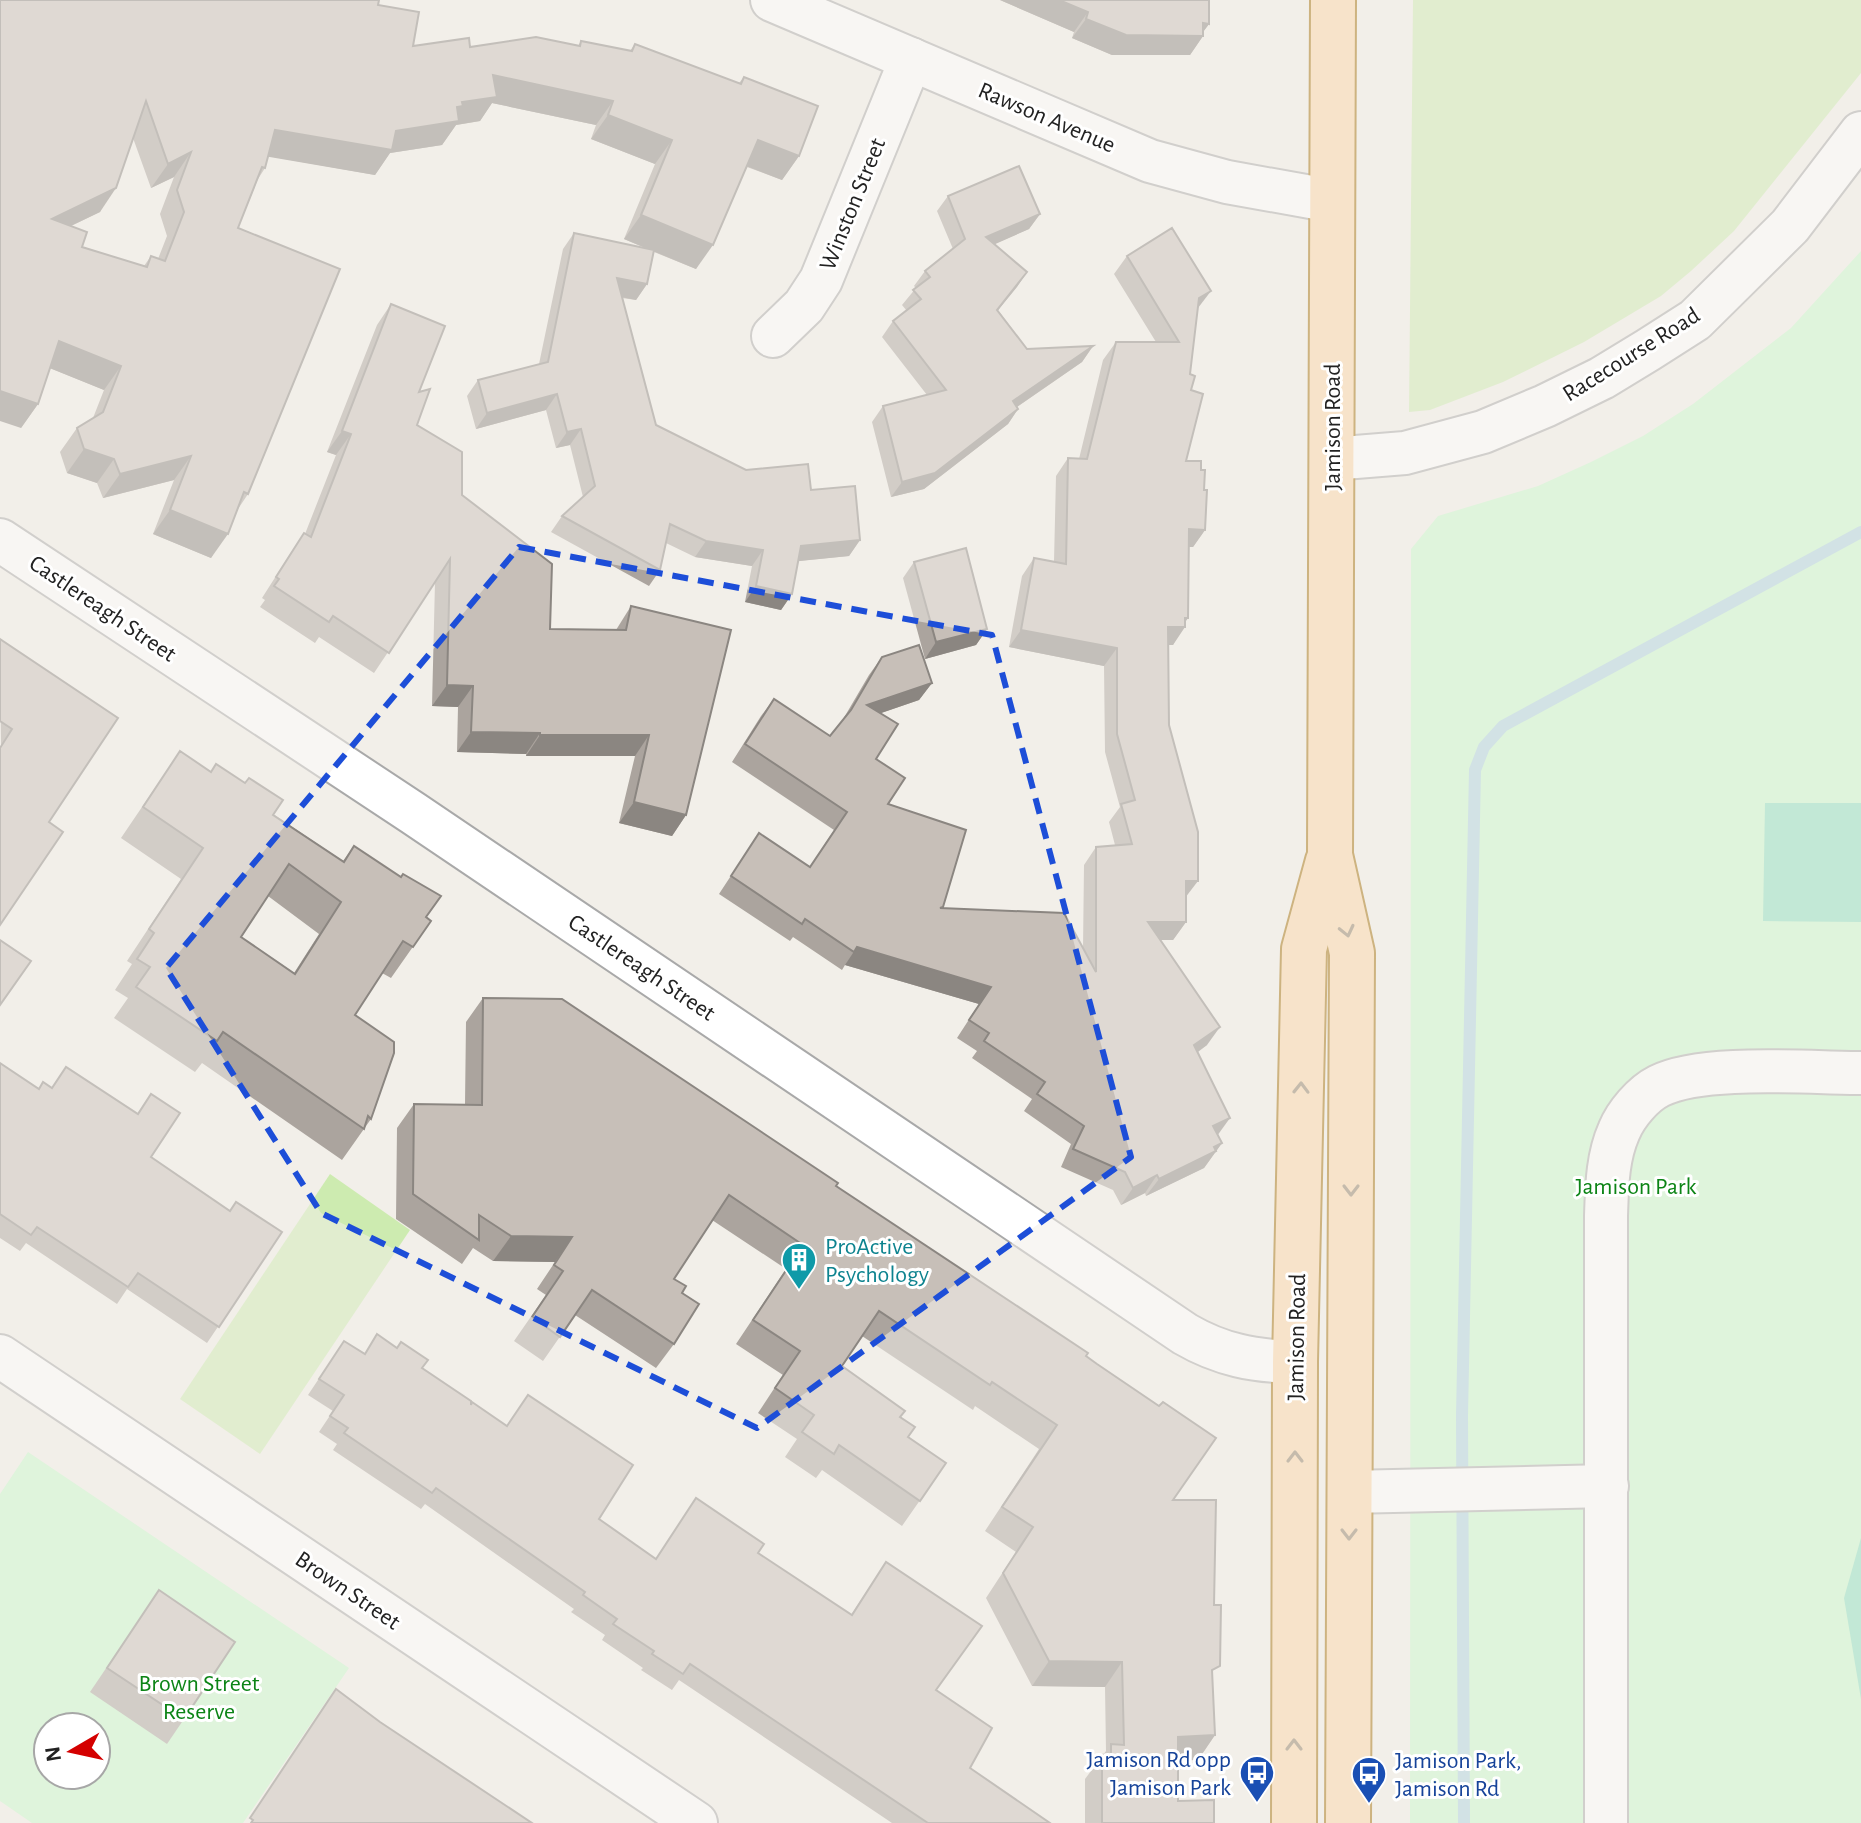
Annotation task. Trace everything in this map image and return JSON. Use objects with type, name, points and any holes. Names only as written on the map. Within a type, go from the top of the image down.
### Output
[{"type":"main road","name":"Jamison Road","points":[[1333,0],[1330,855],[1352,953],[1348,1823]]},
{"type":"main road","name":"Jamison Road","points":[[1294,1823],[1295,1362],[1304,949],[1330,855]]},
{"type":"street","name":"Rawson Avenue","points":[[772,0],[1150,161],[1227,182],[1333,201]]},
{"type":"street","name":"Winston Street","points":[[773,336],[804,306],[821,280],[911,59]]},
{"type":"street","name":"Racecourse Road","points":[[1331,459],[1405,453],[1483,432],[1556,401],[1648,350],[1695,320],[1790,226],[1861,133]]},
{"type":"street","name":"Castlereagh Street","points":[[0,540],[426,822],[1185,1334],[1214,1349],[1247,1359],[1295,1362]]},
{"type":"street","points":[[1606,1823],[1606,1216],[1609,1166],[1619,1131],[1637,1103],[1658,1086],[1689,1075],[1861,1073]]},
{"type":"street","name":"Brown Street","points":[[0,1356],[696,1823]]},
{"type":"street","points":[[1349,1492],[1607,1486]]},
{"type":"highlighted area","points":[[519,547],[992,635],[1131,1157],[757,1428],[321,1213],[166,968]]},
{"type":"green space","points":[[1413,0],[1861,0],[1861,73],[1734,231],[1661,296],[1584,342],[1503,382],[1430,410],[1409,412]]},
{"type":"green space","name":"Jamison Park","points":[[1861,251],[1861,1823],[1410,1823],[1411,549],[1438,516],[1538,486],[1643,436],[1693,404],[1791,328]]},
{"type":"green space","points":[[1765,803],[1861,803],[1861,922],[1763,921]]},
{"type":"green space","points":[[330,1174],[410,1230],[260,1454],[180,1399]]},
{"type":"green space","name":"Brown Street Reserve","points":[[28,1452],[349,1668],[243,1823],[32,1823],[0,1801],[0,1494]]},
{"type":"green space","points":[[1861,1538],[1861,1699],[1844,1598]]},
{"type":"building","points":[[0,0],[379,0],[378,5],[419,12],[413,46],[469,38],[470,47],[536,37],[580,46],[581,41],[632,51],[635,44],[741,84],[744,77],[818,106],[799,156],[758,140],[713,245],[641,215],[672,140],[608,115],[613,101],[493,75],[497,97],[462,102],[463,106],[457,107],[459,121],[396,131],[392,150],[275,130],[265,168],[262,167],[238,228],[340,269],[248,494],[244,492],[228,534],[170,510],[191,456],[120,474],[114,459],[84,449],[77,428],[103,412],[121,366],[59,341],[38,404],[0,391]],"holes":[[[146,101],[168,164],[191,152],[177,190],[184,212],[165,261],[151,256],[147,267],[82,247],[87,232],[52,219],[116,188]]]},
{"type":"building","points":[[1059,0],[1209,0],[1209,24],[1203,23],[1203,36],[1126,35],[1086,19],[1088,12]]},
{"type":"building","points":[[1019,166],[1040,214],[986,237],[1027,272],[997,310],[1027,349],[1093,346],[1013,401],[1018,409],[935,473],[902,482],[883,406],[946,390],[893,321],[921,299],[913,290],[930,277],[925,271],[965,239],[948,196]]},
{"type":"building","points":[[1172,228],[1211,291],[1199,298],[1190,374],[1195,376],[1191,390],[1203,394],[1186,461],[1201,461],[1201,470],[1205,470],[1205,530],[1189,529],[1188,618],[1185,618],[1185,627],[1168,627],[1169,725],[1198,832],[1198,881],[1186,881],[1186,922],[1148,922],[1220,1027],[1194,1045],[1230,1118],[1213,1126],[1222,1143],[1214,1147],[1216,1151],[1133,1188],[1125,1172],[1073,1149],[1084,1126],[1037,1094],[1045,1082],[984,1041],[989,1033],[969,1020],[991,987],[857,947],[854,952],[805,919],[802,924],[731,876],[759,833],[810,867],[847,812],[745,744],[774,699],[830,736],[851,710],[882,657],[919,645],[932,683],[867,705],[898,724],[876,759],[905,778],[888,804],[966,830],[943,907],[940,908],[1064,913],[1096,972],[1096,847],[1132,844],[1121,804],[1135,800],[1117,734],[1117,648],[1021,630],[1034,558],[1066,564],[1068,458],[1087,459],[1116,342],[1179,342],[1127,256]]},
{"type":"building","points":[[574,233],[654,250],[647,284],[617,278],[656,425],[746,470],[808,464],[811,490],[855,486],[860,540],[801,546],[792,594],[756,586],[763,550],[706,541],[670,524],[660,570],[562,516],[595,486],[581,429],[567,432],[557,394],[487,413],[478,380],[548,362]]},
{"type":"building","points":[[391,304],[445,326],[419,392],[430,389],[417,425],[462,452],[462,495],[552,564],[550,629],[626,630],[631,606],[731,630],[686,815],[634,802],[649,735],[471,732],[473,686],[447,685],[450,559],[389,653],[333,616],[329,622],[274,586],[279,579],[276,577],[304,533],[311,537],[351,434],[342,431]]},
{"type":"building","points":[[966,548],[987,629],[936,642],[914,562]]},
{"type":"building","points":[[0,639],[118,718],[49,822],[63,832],[0,925],[0,748],[12,729],[0,721]]},
{"type":"building","points":[[180,751],[211,772],[216,764],[245,783],[249,778],[283,800],[273,815],[344,862],[354,846],[401,877],[403,874],[441,896],[426,917],[431,921],[413,947],[403,941],[355,1015],[394,1042],[394,1053],[371,1119],[368,1116],[364,1129],[223,1032],[217,1041],[136,987],[150,967],[137,959],[154,933],[149,929],[203,848],[143,807]],"holes":[[[289,864],[341,902],[295,974],[241,937]]]},
{"type":"building","points":[[0,940],[31,961],[0,1005]]},
{"type":"building","points":[[483,998],[562,999],[1088,1353],[1086,1356],[1159,1406],[1163,1402],[1216,1438],[1173,1500],[1216,1500],[1214,1605],[1221,1605],[1220,1666],[1212,1670],[1215,1735],[1178,1737],[1178,1801],[1214,1800],[1214,1823],[1102,1823],[1102,1755],[1111,1754],[1111,1744],[1124,1745],[1122,1662],[1049,1661],[1003,1573],[1033,1527],[1002,1507],[1057,1425],[992,1382],[990,1385],[879,1311],[842,1366],[905,1411],[900,1417],[915,1427],[908,1437],[946,1463],[920,1501],[839,1445],[834,1454],[802,1432],[814,1415],[775,1388],[800,1351],[753,1320],[803,1245],[729,1195],[674,1279],[686,1286],[682,1293],[699,1304],[674,1344],[592,1290],[560,1337],[532,1317],[563,1271],[554,1265],[572,1237],[511,1236],[479,1215],[479,1240],[413,1194],[414,1104],[482,1105]]},
{"type":"building","points":[[0,1063],[39,1089],[43,1082],[52,1088],[66,1067],[138,1114],[151,1094],[180,1113],[151,1157],[230,1211],[236,1202],[282,1232],[219,1327],[138,1273],[128,1287],[37,1227],[31,1235],[0,1214]]},
{"type":"building","points":[[377,1334],[397,1348],[401,1342],[428,1360],[422,1368],[471,1401],[471,1405],[472,1402],[507,1426],[528,1395],[633,1465],[599,1519],[656,1559],[696,1498],[764,1544],[758,1553],[852,1615],[886,1562],[982,1626],[936,1690],[992,1728],[970,1768],[1050,1823],[928,1823],[690,1664],[683,1674],[652,1654],[654,1651],[613,1624],[617,1619],[583,1595],[585,1592],[436,1488],[432,1493],[344,1433],[348,1428],[330,1416],[344,1395],[319,1379],[344,1341],[365,1354]]},
{"type":"building","points":[[159,1590],[235,1642],[184,1719],[107,1668]]},
{"type":"building","points":[[336,1689],[380,1722],[532,1823],[251,1823],[253,1820],[250,1818]]},
{"type":"waterway","points":[[1464,1823],[1462,1416],[1475,770],[1484,747],[1503,726],[1861,532]]},
{"type":"place","name":"ProActive Psychology","points":[[799,1291]]},
{"type":"place","name":"Jamison Rd opp Jamison Park","points":[[1257,1804]]},
{"type":"place","name":"Jamison Park, Jamison Rd","points":[[1369,1805]]}]
